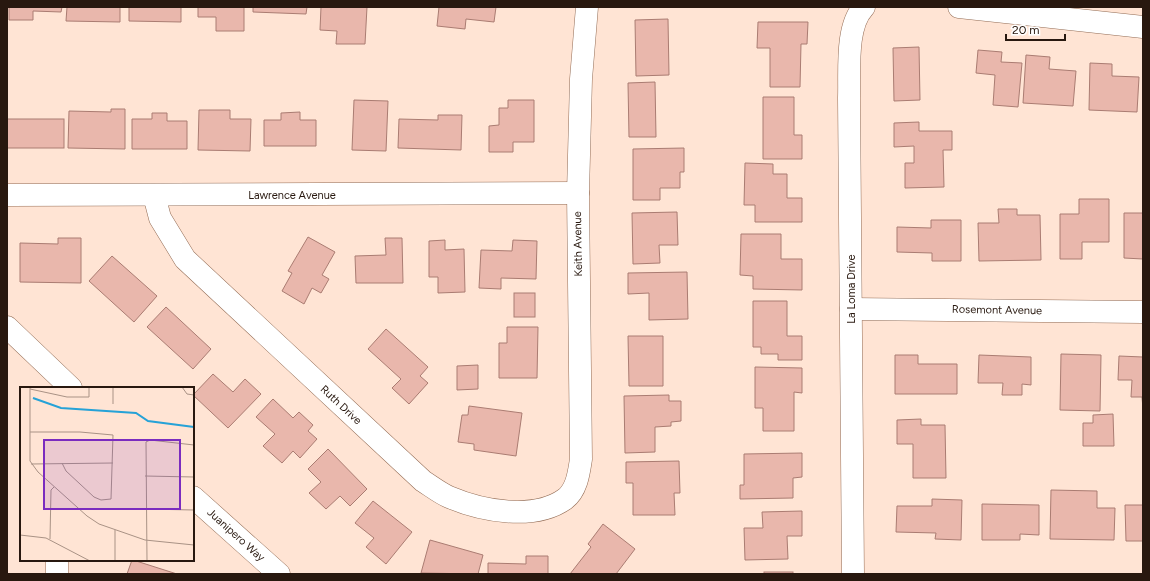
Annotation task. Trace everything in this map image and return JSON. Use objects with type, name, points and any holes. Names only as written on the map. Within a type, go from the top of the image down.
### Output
[{"type":"street","name":"Keith Avenue","points":[[577,481],[581,459],[578,193],[581,80],[587,7]]},
{"type":"street","name":"La Loma Drive","points":[[853,574],[849,106],[851,41],[858,16],[864,7]]},
{"type":"street","points":[[959,7],[1143,27]]},
{"type":"street","name":"Lawrence Avenue","points":[[7,195],[578,193]]},
{"type":"street","name":"Ruth Drive","points":[[154,195],[160,218],[185,259],[423,481],[448,497],[482,508],[523,512],[544,508],[566,498],[577,481]]},
{"type":"street","name":"Rosemont Avenue","points":[[851,309],[1143,312]]},
{"type":"street","points":[[7,327],[70,387]]},
{"type":"street","name":"Juanipero Way","points":[[194,498],[279,574]]},
{"type":"street","points":[[57,574],[58,561]]},
{"type":"building","points":[[9,7],[62,7],[61,12],[33,11],[33,20],[9,20]]},
{"type":"building","points":[[67,7],[120,7],[120,22],[66,21]]},
{"type":"building","points":[[129,7],[181,7],[181,22],[129,21]]},
{"type":"building","points":[[198,7],[244,7],[244,31],[216,31],[216,17],[198,17]]},
{"type":"building","points":[[253,7],[307,7],[306,14],[253,12]]},
{"type":"building","points":[[321,7],[367,7],[365,44],[336,44],[337,31],[320,30]]},
{"type":"building","points":[[439,7],[496,7],[494,22],[466,19],[465,29],[437,26]]},
{"type":"building","points":[[668,19],[669,75],[636,76],[635,20]]},
{"type":"building","points":[[758,22],[808,22],[807,44],[801,44],[800,87],[770,87],[770,48],[757,48]]},
{"type":"building","points":[[919,47],[920,100],[894,101],[893,48]]},
{"type":"building","points":[[978,50],[1002,52],[1001,62],[1022,63],[1018,107],[993,105],[995,75],[976,73]]},
{"type":"building","points":[[1026,55],[1050,57],[1049,69],[1076,71],[1073,106],[1023,103]]},
{"type":"building","points":[[1090,63],[1112,64],[1112,76],[1139,77],[1137,112],[1089,110]]},
{"type":"building","points":[[655,82],[656,137],[629,137],[628,83]]},
{"type":"building","points":[[763,97],[794,97],[794,135],[802,135],[802,159],[763,159]]},
{"type":"building","points":[[354,100],[388,101],[386,151],[352,150]]},
{"type":"building","points":[[508,100],[534,100],[534,142],[513,142],[513,152],[489,152],[489,126],[499,125],[499,108],[508,108]]},
{"type":"building","points":[[111,109],[125,109],[125,149],[68,148],[69,111],[111,112]]},
{"type":"building","points":[[199,110],[230,110],[230,119],[251,119],[250,151],[198,150]]},
{"type":"building","points":[[300,112],[300,120],[316,120],[316,146],[264,146],[264,120],[281,120],[281,113]]},
{"type":"building","points":[[152,113],[167,113],[167,121],[187,121],[187,149],[132,149],[132,119],[152,119]]},
{"type":"building","points":[[438,115],[462,115],[461,150],[398,148],[399,119],[438,120]]},
{"type":"building","points":[[7,119],[64,119],[64,148],[7,148]]},
{"type":"building","points":[[919,122],[919,131],[952,131],[952,150],[943,150],[944,187],[905,188],[905,163],[914,163],[914,146],[894,147],[894,123]]},
{"type":"building","points":[[684,148],[684,172],[680,172],[680,188],[660,188],[660,200],[633,200],[633,149]]},
{"type":"building","points":[[745,163],[773,164],[773,174],[787,174],[787,198],[802,198],[802,222],[755,222],[755,205],[744,205]]},
{"type":"building","points":[[1079,199],[1109,199],[1109,242],[1082,242],[1082,259],[1060,259],[1060,214],[1079,214]]},
{"type":"building","points":[[998,209],[1017,209],[1017,215],[1040,215],[1041,260],[979,261],[978,223],[999,223]]},
{"type":"building","points":[[677,212],[678,245],[659,245],[660,263],[633,264],[632,213]]},
{"type":"building","points":[[1124,213],[1143,213],[1143,259],[1124,258]]},
{"type":"building","points":[[931,220],[961,220],[961,261],[932,261],[932,253],[897,252],[897,227],[931,228]]},
{"type":"building","points":[[741,234],[781,234],[781,259],[802,259],[802,290],[753,289],[753,276],[740,275]]},
{"type":"building","points":[[308,237],[335,252],[322,275],[329,279],[321,293],[312,288],[304,304],[282,291],[292,273],[288,271]]},
{"type":"building","points":[[58,238],[81,238],[81,283],[20,282],[20,243],[58,244]]},
{"type":"building","points":[[385,238],[402,238],[403,283],[356,283],[355,256],[386,255]]},
{"type":"building","points":[[445,240],[445,250],[464,249],[465,292],[438,293],[438,277],[429,277],[429,241]]},
{"type":"building","points":[[513,240],[537,241],[536,279],[501,278],[501,289],[479,288],[481,250],[512,251]]},
{"type":"building","points":[[112,256],[157,296],[134,322],[89,281]]},
{"type":"building","points":[[687,272],[688,319],[649,320],[649,293],[628,294],[628,273]]},
{"type":"building","points":[[514,293],[535,293],[535,317],[514,317]]},
{"type":"building","points":[[753,301],[787,301],[787,336],[802,336],[802,360],[778,360],[778,354],[761,354],[761,347],[753,347]]},
{"type":"building","points":[[166,307],[211,349],[193,369],[147,327]]},
{"type":"building","points":[[507,327],[538,327],[537,378],[499,378],[499,343],[507,343]]},
{"type":"building","points":[[386,329],[428,367],[420,376],[428,383],[409,404],[392,388],[401,379],[368,349]]},
{"type":"building","points":[[628,336],[663,336],[663,386],[629,386]]},
{"type":"building","points":[[1061,354],[1101,355],[1100,411],[1060,410]]},
{"type":"building","points":[[895,355],[918,355],[918,364],[957,364],[957,394],[895,394]]},
{"type":"building","points":[[979,355],[1031,357],[1031,385],[1022,384],[1022,395],[1002,395],[1003,383],[978,383]]},
{"type":"building","points":[[1119,356],[1143,357],[1143,409],[1142,397],[1131,397],[1132,380],[1118,380]]},
{"type":"building","points":[[478,365],[478,389],[457,390],[457,366]]},
{"type":"building","points":[[755,367],[802,368],[802,393],[794,392],[794,431],[763,431],[763,408],[755,408]]},
{"type":"building","points":[[213,374],[233,392],[245,379],[261,394],[228,428],[194,396],[194,394]]},
{"type":"building","points":[[669,395],[669,401],[681,401],[681,421],[671,422],[671,426],[655,427],[655,452],[625,453],[624,396]]},
{"type":"building","points":[[273,399],[293,418],[299,412],[313,425],[308,431],[317,439],[300,458],[293,451],[282,463],[263,446],[275,434],[256,417]]},
{"type":"building","points":[[469,406],[522,413],[516,456],[474,450],[474,444],[458,442],[462,415],[468,415]]},
{"type":"building","points":[[1113,414],[1114,446],[1083,446],[1083,423],[1093,423],[1093,415]]},
{"type":"building","points":[[921,419],[921,425],[945,425],[946,478],[913,478],[913,444],[897,444],[897,420]]},
{"type":"building","points":[[328,449],[367,489],[350,506],[340,496],[326,509],[309,493],[321,482],[308,469]]},
{"type":"building","points":[[802,453],[802,477],[793,478],[793,498],[740,499],[740,485],[744,485],[744,454]]},
{"type":"building","points":[[679,461],[680,493],[674,493],[675,515],[633,515],[633,483],[626,483],[626,462]]},
{"type":"building","points":[[1051,490],[1097,491],[1097,508],[1115,508],[1114,540],[1050,539]]},
{"type":"building","points":[[932,499],[962,500],[961,540],[935,539],[936,533],[896,532],[897,506],[932,506]]},
{"type":"building","points":[[373,501],[412,532],[386,564],[366,547],[374,538],[355,523]]},
{"type":"building","points":[[982,504],[1039,505],[1039,535],[1020,534],[1020,540],[982,540]]},
{"type":"building","points":[[1125,505],[1143,505],[1143,541],[1126,541]]},
{"type":"building","points":[[802,511],[802,536],[787,536],[788,559],[745,560],[744,528],[763,528],[762,512]]},
{"type":"building","points":[[603,524],[635,549],[616,574],[570,574],[591,547],[588,544]]},
{"type":"building","points":[[430,540],[483,555],[478,574],[421,573]]},
{"type":"building","points":[[526,556],[548,556],[548,574],[488,574],[488,563],[526,564]]},
{"type":"building","points":[[132,561],[136,561],[177,574],[127,574]]},
{"type":"building","points":[[764,572],[793,572],[793,574],[764,574]]}]
